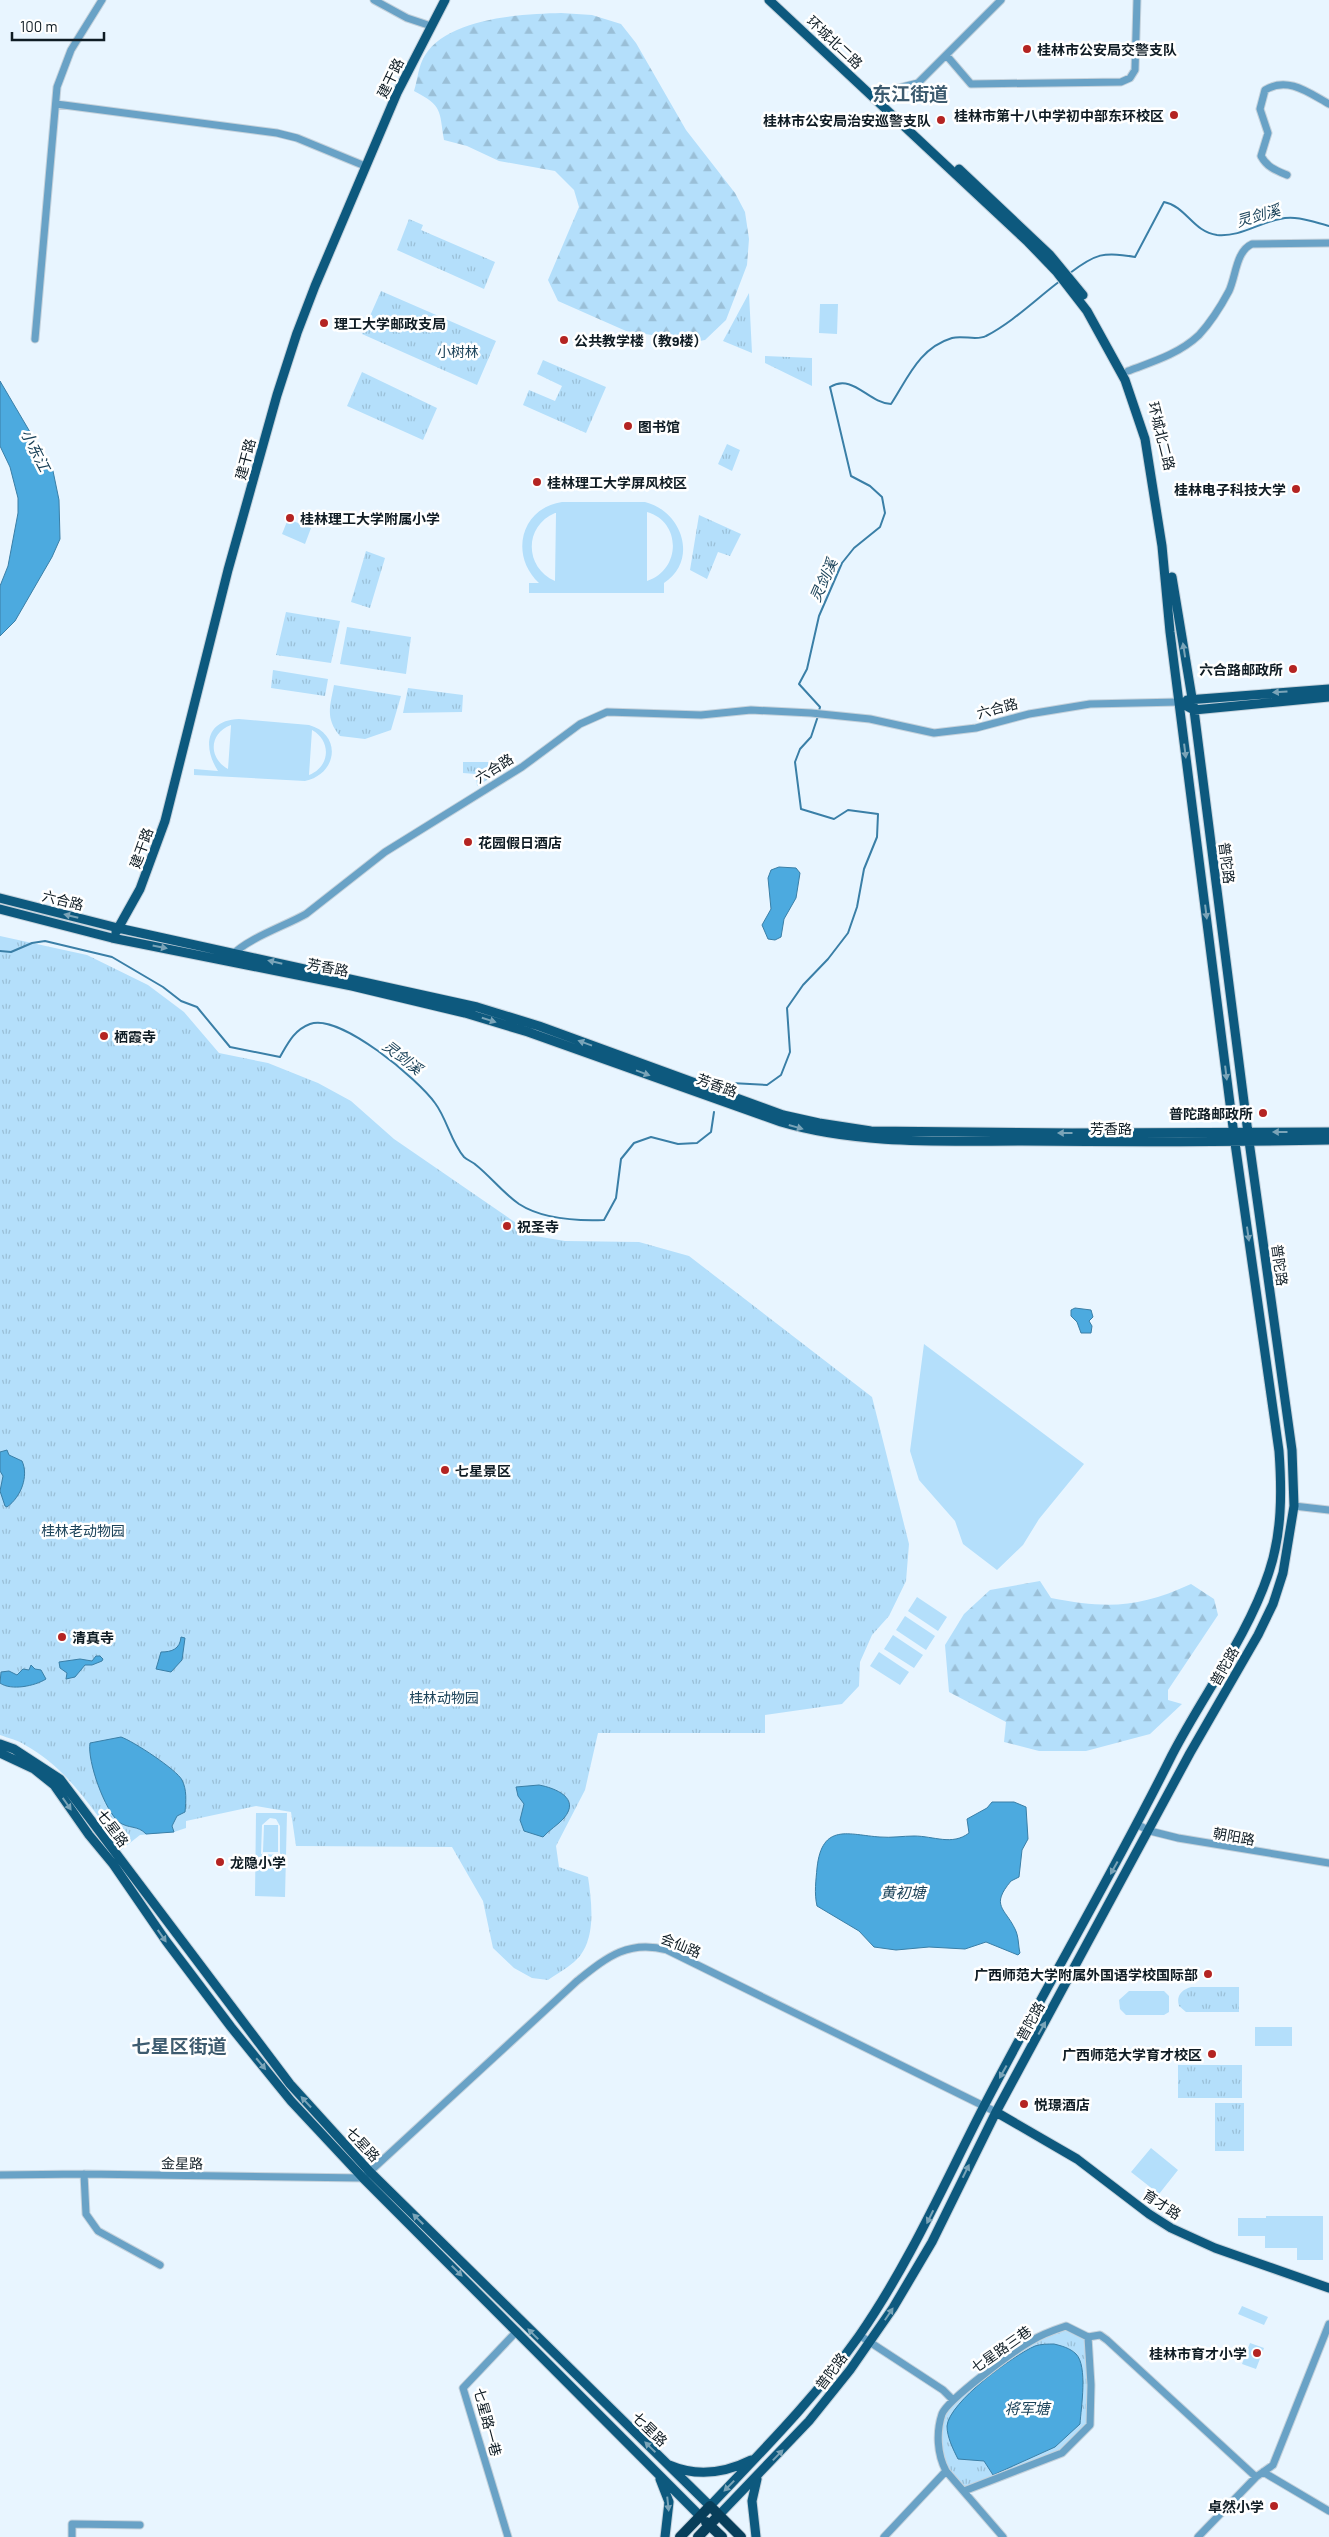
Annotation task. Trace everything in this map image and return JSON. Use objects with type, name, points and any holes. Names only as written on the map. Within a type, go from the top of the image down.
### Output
[{"type":"highway","name":"七星路","points":[[710,2506],[741,2537]]},
{"type":"highway","points":[[680,2537],[710,2506]]},
{"type":"highway","points":[[698,2537],[719,2515]]},
{"type":"highway","name":"七星路","points":[[700,2516],[722,2537]]},
{"type":"main road","name":"建干路","points":[[112,938],[140,889],[165,821],[228,570],[288,357],[314,286],[397,93],[445,0]]},
{"type":"main road","name":"环城北二路","points":[[769,0],[876,96]]},
{"type":"main road","name":"环城北二路","points":[[778,0],[1058,269],[1105,328],[1128,371],[1142,408],[1158,471],[1173,587],[1192,698]]},
{"type":"main road","name":"环城北二路","points":[[1074,287],[1112,354],[1137,409],[1145,439],[1162,546],[1168,618],[1179,702]]},
{"type":"main road","points":[[1179,702],[1192,698],[1329,689]]},
{"type":"main road","points":[[1179,702],[1194,710],[1329,697]]},
{"type":"main road","name":"普陀路","points":[[719,2515],[809,2421],[870,2342],[932,2242],[996,2112],[1150,1831],[1190,1753],[1258,1635],[1273,1604],[1287,1555],[1294,1506],[1292,1450],[1248,1137],[1192,698]]},
{"type":"main road","name":"普陀路","points":[[710,2506],[819,2388],[887,2294],[921,2235],[984,2106],[1138,1825],[1184,1733],[1260,1599],[1277,1544],[1282,1482],[1279,1451],[1235,1142],[1179,702]]},
{"type":"main road","name":"六合路","points":[[0,898],[118,928]]},
{"type":"main road","name":"六合路","points":[[0,909],[112,938]]},
{"type":"main road","name":"芳香路","points":[[118,928],[477,1007],[539,1026],[775,1112],[819,1124],[881,1131],[1234,1133],[1248,1137],[1329,1140]]},
{"type":"main road","name":"芳香路","points":[[112,938],[352,986],[465,1012],[528,1032],[816,1133],[852,1137],[968,1141],[1235,1142],[1248,1137],[1329,1132]]},
{"type":"main road","name":"七星路","points":[[0,1744],[21,1753],[60,1779],[290,2084],[367,2175],[517,2331],[700,2516]]},
{"type":"main road","name":"七星路","points":[[0,1753],[34,1769],[54,1785],[231,2027],[291,2101],[710,2506]]},
{"type":"main road","name":"育才路","points":[[996,2112],[1077,2159],[1149,2214],[1171,2228],[1215,2248],[1329,2288]]},
{"type":"main road","points":[[666,2463],[688,2470],[705,2472],[723,2471],[758,2456]]},
{"type":"main road","points":[[657,2472],[669,2502],[664,2537]]},
{"type":"main road","points":[[756,2537],[752,2501],[759,2475]]},
{"type":"street","points":[[35,339],[57,87],[71,50],[102,0]]},
{"type":"street","points":[[374,0],[407,18],[431,26]]},
{"type":"street","points":[[876,96],[918,83],[1001,0]]},
{"type":"street","points":[[947,56],[971,84],[1121,82],[1130,78],[1135,70],[1137,0]]},
{"type":"street","points":[[1287,174],[1272,169],[1265,164],[1261,156],[1268,132],[1260,109],[1265,90],[1279,85],[1299,86],[1329,104]]},
{"type":"street","points":[[56,104],[277,133],[297,138],[365,166]]},
{"type":"street","points":[[1128,371],[1164,357],[1184,346],[1198,335],[1220,307],[1230,289],[1243,251],[1247,246],[1252,244],[1329,243]]},
{"type":"street","name":"六合路","points":[[227,961],[234,952],[283,924],[293,922],[306,914],[385,852],[522,767],[593,717],[607,712],[701,715],[751,710],[811,713],[870,719],[934,733],[976,728],[1029,714],[1090,704],[1179,702]]},
{"type":"street","points":[[1294,1506],[1329,1510]]},
{"type":"street","name":"朝阳路","points":[[1138,1825],[1150,1831],[1228,1848],[1329,1862]]},
{"type":"street","name":"会仙路","points":[[367,2175],[577,1980],[608,1956],[629,1949],[647,1946],[667,1950],[996,2112]]},
{"type":"street","points":[[84,2174],[86,2214],[98,2231],[160,2265]]},
{"type":"street","name":"金星路","points":[[0,2175],[367,2175]]},
{"type":"street","points":[[1198,2537],[1256,2477],[1273,2465],[1329,2324]]},
{"type":"street","name":"七星路三巷","points":[[946,2471],[941,2461],[939,2436],[942,2413],[953,2400],[1029,2342],[1046,2332],[1066,2326],[1088,2337],[1100,2335],[1107,2340],[1256,2477]]},
{"type":"street","name":"七星路一巷","points":[[508,2537],[463,2388],[517,2331]]},
{"type":"street","points":[[859,2335],[943,2390],[953,2400]]},
{"type":"street","points":[[964,2491],[1062,2453],[1090,2426],[1091,2385],[1088,2337]]},
{"type":"street","points":[[884,2537],[946,2471],[1003,2537]]},
{"type":"street","points":[[1263,2472],[1329,2511]]},
{"type":"street","points":[[72,2537],[72,2524],[140,2525]]},
{"type":"green space","points":[[561,13],[592,15],[621,24],[636,43],[686,130],[735,193],[745,212],[749,239],[747,265],[726,320],[705,340],[679,345],[652,335],[626,331],[558,301],[548,280],[579,207],[574,190],[555,171],[499,161],[467,146],[444,140],[440,115],[435,105],[414,91],[422,61],[432,47],[446,36],[464,27],[504,17]]},
{"type":"green space","points":[[409,219],[423,225],[421,230],[495,262],[484,289],[397,250]]},
{"type":"green space","name":"小树林","points":[[381,291],[496,341],[477,385],[362,334]]},
{"type":"green space","points":[[749,293],[752,353],[723,341]]},
{"type":"green space","points":[[820,304],[838,304],[837,334],[819,333]]},
{"type":"green space","points":[[765,356],[812,358],[812,386],[765,363]]},
{"type":"green space","points":[[543,360],[606,387],[586,433],[523,405],[529,390],[555,401],[562,386],[537,374]]},
{"type":"green space","points":[[362,372],[437,408],[423,440],[347,406]]},
{"type":"green space","points":[[727,444],[740,450],[732,471],[718,464]]},
{"type":"green space","points":[[562,502],[645,502],[658,507],[668,515],[676,526],[682,537],[683,550],[681,562],[675,573],[664,583],[664,593],[529,593],[529,583],[539,583],[530,572],[524,559],[522,547],[524,534],[529,523],[537,513],[548,506]],"holes":[[[647,512],[658,517],[667,525],[673,546],[671,557],[666,567],[658,575],[647,581]],[[556,513],[555,581],[545,575],[538,566],[533,557],[532,547],[533,537],[538,527],[545,519]]]},
{"type":"green space","points":[[699,515],[741,534],[730,556],[718,552],[707,579],[690,570]]},
{"type":"green space","points":[[288,519],[311,528],[305,544],[282,534]]},
{"type":"green space","points":[[366,551],[385,558],[370,608],[351,602]]},
{"type":"green space","points":[[286,612],[340,621],[331,663],[276,655]]},
{"type":"green space","points":[[347,627],[411,637],[406,674],[340,664]]},
{"type":"green space","points":[[273,670],[328,679],[325,696],[271,688]]},
{"type":"green space","points":[[334,685],[401,696],[391,730],[365,739],[340,736],[330,718]]},
{"type":"green space","points":[[408,688],[463,695],[462,712],[403,713]]},
{"type":"green space","points":[[239,719],[309,725],[320,730],[327,737],[331,745],[332,754],[329,763],[324,771],[316,777],[305,781],[194,775],[194,769],[218,771],[210,753],[210,737],[213,730],[219,724]],"holes":[[[231,726],[228,769],[217,759],[214,746],[218,734]],[[312,730],[323,741],[326,754],[321,766],[309,775]]]},
{"type":"green space","points":[[463,762],[506,762],[508,767],[477,786],[476,774],[463,773]]},
{"type":"green space","name":"七星景区","points":[[0,936],[87,955],[148,985],[184,1012],[219,1053],[268,1063],[318,1083],[351,1101],[394,1139],[535,1236],[565,1241],[639,1242],[689,1256],[872,1397],[909,1544],[906,1581],[889,1616],[872,1635],[860,1662],[859,1686],[842,1704],[765,1715],[765,1733],[598,1733],[585,1790],[556,1846],[559,1867],[588,1877],[591,1899],[590,1934],[581,1954],[574,1962],[548,1980],[532,1978],[514,1968],[493,1948],[483,1901],[452,1847],[296,1846],[291,1812],[256,1806],[186,1821],[186,1828],[174,1832],[140,1835],[121,1850],[79,1791],[54,1765],[22,1743],[0,1735]]},
{"type":"green space","points":[[924,1344],[1084,1464],[1039,1519],[1023,1545],[997,1570],[963,1544],[955,1521],[919,1480],[910,1451]]},
{"type":"green space","points":[[1040,1581],[1051,1598],[1089,1604],[1106,1605],[1139,1602],[1191,1584],[1214,1599],[1218,1615],[1168,1690],[1168,1700],[1182,1704],[1150,1734],[1086,1751],[1039,1751],[1004,1742],[1006,1722],[949,1692],[945,1645],[964,1614],[990,1590]]},
{"type":"green space","points":[[917,1597],[947,1617],[938,1631],[908,1611]]},
{"type":"green space","points":[[905,1616],[935,1636],[926,1650],[896,1630]]},
{"type":"green space","points":[[893,1635],[923,1655],[914,1668],[884,1649]]},
{"type":"green space","points":[[879,1652],[909,1672],[900,1685],[870,1666]]},
{"type":"green space","points":[[256,1813],[287,1813],[285,1897],[255,1896]],"holes":[[[270,1818],[276,1819],[280,1826],[280,1855],[261,1854],[262,1825]]]},
{"type":"green space","points":[[264,1825],[278,1825],[278,1852],[263,1852]]},
{"type":"green space","points":[[1191,1987],[1239,1987],[1239,2012],[1186,2012],[1179,2006],[1178,1999],[1184,1990]]},
{"type":"green space","points":[[1129,1991],[1164,1991],[1169,1996],[1169,2012],[1164,2015],[1126,2015],[1120,2009],[1119,2000]]},
{"type":"green space","points":[[1255,2027],[1292,2027],[1292,2046],[1255,2046]]},
{"type":"green space","points":[[1178,2065],[1242,2065],[1242,2098],[1178,2098]]},
{"type":"green space","points":[[1215,2103],[1244,2103],[1244,2151],[1215,2151]]},
{"type":"green space","points":[[1151,2148],[1178,2170],[1159,2194],[1131,2172]]},
{"type":"green space","points":[[1266,2216],[1323,2216],[1323,2260],[1297,2260],[1297,2248],[1265,2248],[1265,2236],[1238,2236],[1238,2218],[1266,2218]]},
{"type":"green space","points":[[1242,2306],[1268,2317],[1264,2325],[1238,2314]]},
{"type":"green space","name":"将军塘","points":[[1066,2326],[1088,2337],[1090,2425],[1062,2453],[964,2491],[946,2471],[939,2436],[948,2406],[1029,2342]]},
{"type":"green space","points":[[1250,2343],[1264,2348],[1256,2369],[1242,2364]]},
{"type":"water","name":"小东江","points":[[0,381],[53,471],[59,500],[60,539],[52,557],[15,621],[0,636],[0,586],[8,566],[18,513],[18,498],[10,467],[0,446]]},
{"type":"water","points":[[779,867],[796,868],[800,873],[796,898],[784,919],[781,937],[775,940],[768,939],[762,925],[771,909],[768,878],[771,870]]},
{"type":"water","points":[[1075,1308],[1091,1310],[1093,1317],[1089,1321],[1092,1326],[1091,1333],[1081,1333],[1077,1322],[1071,1316],[1071,1310]]},
{"type":"water","points":[[7,1450],[9,1455],[22,1461],[25,1473],[20,1492],[7,1507],[0,1491],[3,1476],[0,1471],[0,1452]]},
{"type":"water","points":[[181,1637],[185,1638],[182,1660],[171,1672],[156,1669],[161,1652],[175,1649]]},
{"type":"water","points":[[96,1656],[100,1656],[103,1659],[102,1661],[92,1665],[85,1665],[75,1677],[66,1679],[67,1673],[60,1668],[59,1662],[80,1659],[92,1661]]},
{"type":"water","points":[[31,1665],[35,1669],[41,1670],[46,1679],[23,1687],[10,1687],[0,1683],[1,1672],[9,1671],[17,1675],[23,1669],[29,1670]]},
{"type":"water","points":[[121,1737],[154,1756],[182,1780],[186,1800],[185,1812],[177,1816],[172,1826],[174,1832],[146,1834],[140,1829],[126,1826],[119,1822],[108,1808],[94,1773],[90,1743]]},
{"type":"water","points":[[539,1785],[558,1791],[564,1795],[570,1805],[564,1818],[543,1837],[524,1831],[520,1820],[524,1804],[518,1796],[516,1787]]},
{"type":"water","name":"黄初塘","points":[[992,1802],[1014,1802],[1026,1807],[1028,1839],[1022,1850],[1019,1877],[1011,1881],[1001,1896],[1000,1902],[1016,1932],[1020,1953],[1018,1955],[986,1942],[965,1949],[929,1947],[896,1950],[874,1947],[859,1931],[817,1906],[817,1868],[820,1853],[825,1843],[831,1837],[839,1834],[848,1834],[956,1839],[969,1833],[967,1819],[987,1808]]},
{"type":"water","name":"将军塘","points":[[1042,2344],[1054,2344],[1071,2350],[1080,2360],[1083,2388],[1080,2424],[1055,2447],[993,2475],[984,2461],[958,2459],[949,2439],[947,2426],[950,2416],[959,2405],[984,2380],[1025,2351]]},
{"type":"waterway","name":"灵剑溪","points":[[1070,273],[1093,258],[1107,254],[1135,257],[1164,202],[1178,208],[1202,229],[1217,235],[1234,234],[1286,218],[1305,220],[1329,226]]},
{"type":"waterway","name":"灵剑溪","points":[[819,711],[820,707],[799,684],[807,669],[819,616],[842,563],[854,548],[880,527],[885,513],[882,497],[870,486],[851,476],[830,387],[846,384],[875,399],[891,404],[909,374],[931,349],[952,338],[978,338],[986,336],[1015,317],[1060,281]]},
{"type":"waterway","name":"灵剑溪","points":[[731,1083],[767,1085],[781,1075],[790,1052],[787,1008],[803,985],[828,959],[848,933],[857,907],[864,869],[877,837],[878,814],[848,810],[834,819],[801,809],[795,762],[800,749],[811,737],[818,716]]},
{"type":"waterway","name":"灵剑溪","points":[[0,951],[11,952],[32,943],[45,941],[112,957],[163,987],[181,1001],[197,1007],[230,1047],[280,1057],[292,1037],[310,1024],[323,1023],[340,1028],[378,1051],[413,1079],[439,1109],[464,1157],[475,1164],[519,1204],[549,1216],[583,1220],[604,1220],[616,1198],[621,1159],[634,1143],[651,1137],[678,1144],[697,1143],[711,1132],[714,1112]]},
{"type":"place","name":"桂林市公安局交警支队","points":[[1027,49]]},
{"type":"place","name":"桂林市第十八中学初中部东环校区","points":[[1174,115]]},
{"type":"place","name":"桂林市公安局治安巡警支队","points":[[941,120]]},
{"type":"place","name":"理工大学邮政支局","points":[[324,323]]},
{"type":"place","name":"公共教学楼（教9楼）","points":[[564,340]]},
{"type":"place","name":"图书馆","points":[[628,426]]},
{"type":"place","name":"桂林理工大学屏风校区","points":[[537,482]]},
{"type":"place","name":"桂林电子科技大学","points":[[1296,489]]},
{"type":"place","name":"桂林理工大学附属小学","points":[[290,518]]},
{"type":"place","name":"六合路邮政所","points":[[1293,669]]},
{"type":"place","name":"花园假日酒店","points":[[468,842]]},
{"type":"place","name":"栖霞寺","points":[[104,1036]]},
{"type":"place","name":"普陀路邮政所","points":[[1263,1113]]},
{"type":"place","name":"祝圣寺","points":[[507,1226]]},
{"type":"place","name":"七星景区","points":[[445,1470]]},
{"type":"place","name":"清真寺","points":[[62,1637]]},
{"type":"place","name":"龙隐小学","points":[[220,1862]]},
{"type":"place","name":"广西师范大学附属外国语学校国际部","points":[[1208,1974]]},
{"type":"place","name":"广西师范大学育才校区","points":[[1212,2054]]},
{"type":"place","name":"悦璟酒店","points":[[1024,2104]]},
{"type":"place","name":"桂林市育才小学","points":[[1257,2353]]},
{"type":"place","name":"卓然小学","points":[[1274,2506]]},
{"type":"district","name":"东江街道","points":[[910,93]]},
{"type":"district","name":"七星区街道","points":[[179,2045]]},
{"type":"park label","name":"桂林老动物园","points":[[83,1530]]},
{"type":"park label","name":"桂林动物园","points":[[444,1697]]}]
